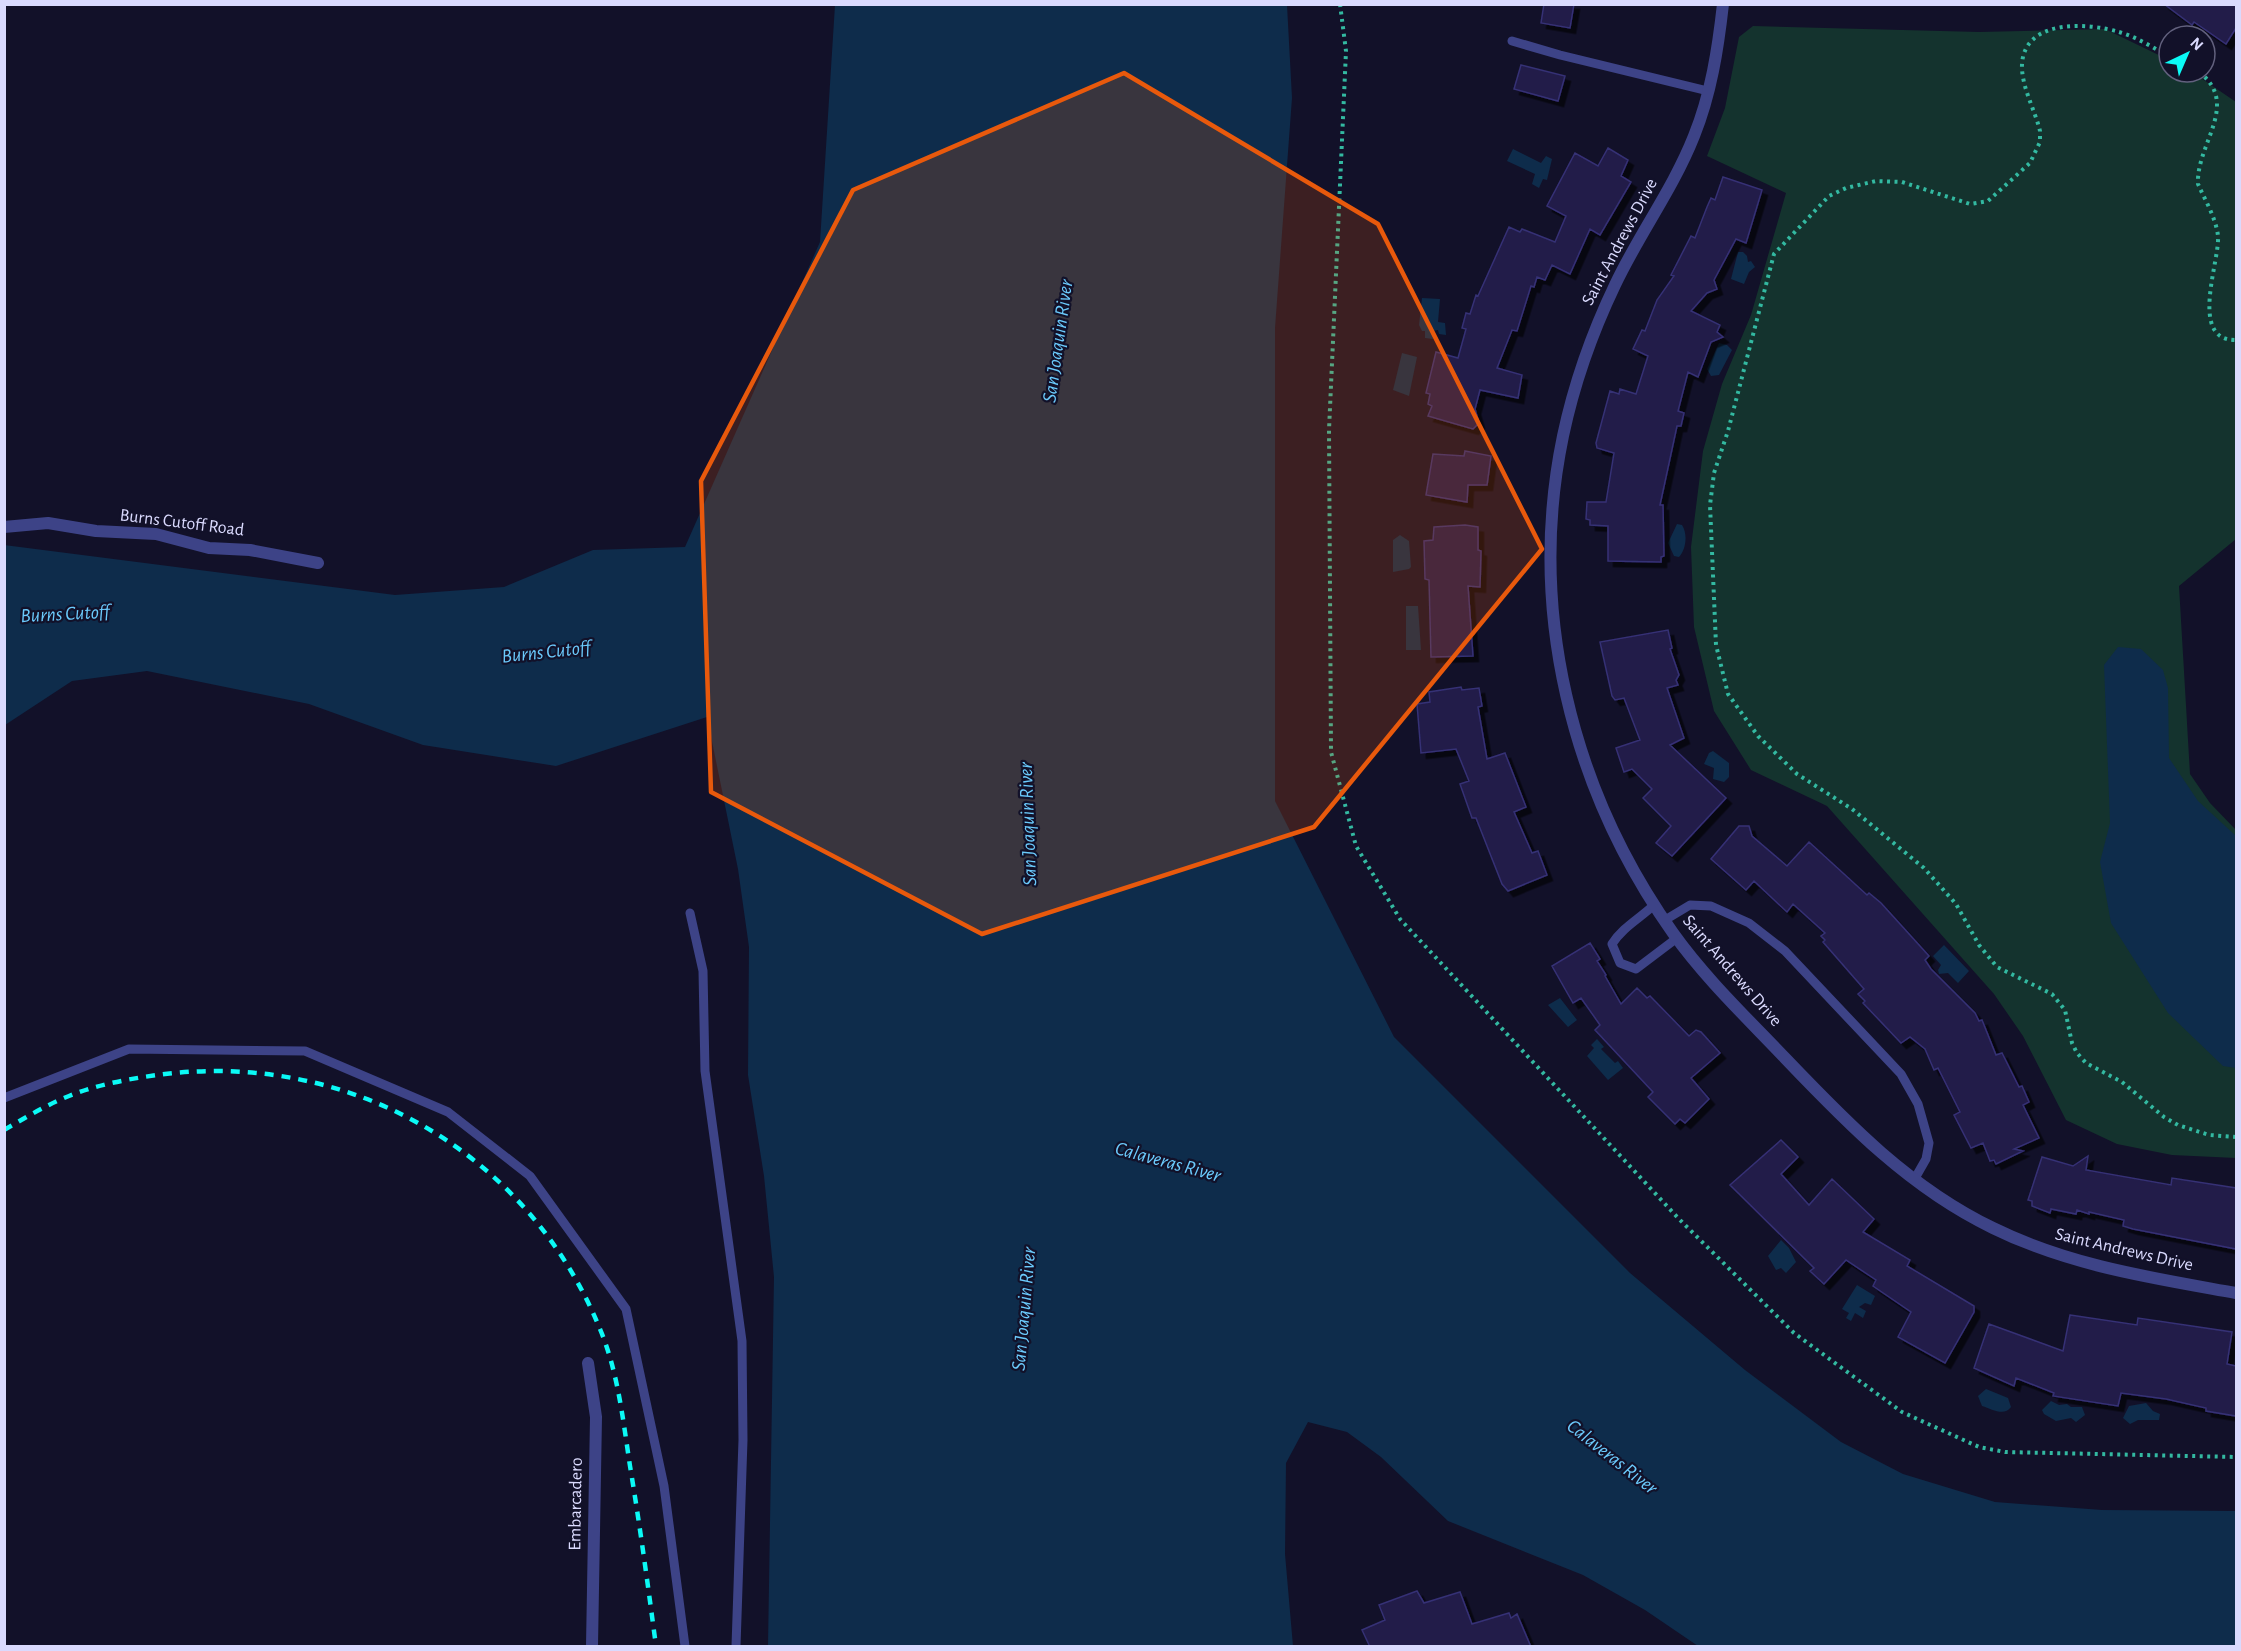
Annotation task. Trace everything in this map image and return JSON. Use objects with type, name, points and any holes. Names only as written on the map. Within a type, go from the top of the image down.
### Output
[{"type":"street","name":"Saint Andrews Drive","points":[[1723,4],[1719,42],[1695,134],[1675,179],[1616,283],[1593,333],[1576,385],[1563,438],[1554,492],[1551,547],[1556,645],[1566,699],[1580,752],[1599,803],[1622,852],[1654,905],[1709,978],[1842,1118],[1914,1180],[1945,1202],[1992,1228],[2037,1248],[2126,1273],[2236,1293]]},
{"type":"street","name":"Burns Cutoff Road","points":[[4,527],[48,523],[96,531],[156,534],[209,548],[250,550],[318,563]]},
{"type":"street","name":"Embarcadero","points":[[588,1363],[596,1417],[592,1647]]},
{"type":"lane","points":[[1512,41],[1708,91]]},
{"type":"lane","points":[[1654,905],[1640,919],[1621,930],[1612,944],[1620,963],[1636,969],[1677,938]]},
{"type":"lane","points":[[1665,920],[1690,905],[1712,906],[1749,923],[1793,959],[1901,1074],[1918,1104],[1929,1143],[1926,1159],[1914,1180]]},
{"type":"lane","points":[[690,913],[703,971],[705,1071],[742,1341],[743,1440],[736,1647]]},
{"type":"lane","points":[[4,1098],[129,1049],[305,1051],[448,1112],[530,1176],[626,1309],[664,1486],[685,1647]]},
{"type":"path","points":[[1340,4],[1346,51],[1329,430],[1331,752],[1356,846],[1400,919],[1679,1219],[1794,1333],[1902,1412],[1980,1448],[2005,1452],[2236,1457]]},
{"type":"path","points":[[2157,50],[2135,38],[2102,28],[2068,26],[2046,32],[2030,45],[2022,64],[2040,131],[2040,142],[2030,163],[1988,201],[1970,204],[1902,182],[1876,181],[1846,188],[1829,196],[1781,244],[1774,254],[1768,271],[1728,432],[1714,473],[1710,505],[1713,616],[1716,645],[1728,694],[1777,757],[1797,774],[1852,809],[1936,879],[1956,904],[1983,951],[1997,967],[2041,987],[2060,1002],[2068,1018],[2072,1043],[2086,1063],[2122,1082],[2164,1117],[2178,1125],[2209,1135],[2236,1137]]},
{"type":"path","points":[[2214,84],[2220,95],[2222,111],[2220,123],[2201,160],[2198,176],[2218,233],[2218,258],[2209,290],[2209,313],[2215,328],[2230,340],[2236,340]]},
{"type":"highlighted area","points":[[1124,73],[1378,224],[1542,549],[1314,827],[982,934],[711,792],[701,481],[853,190]]},
{"type":"green space","points":[[1753,26],[1979,32],[2105,29],[2157,54],[2157,84],[2210,84],[2236,102],[2236,539],[2179,586],[2190,774],[2210,803],[2236,830],[2236,1158],[2172,1155],[2117,1144],[2066,1120],[2023,1036],[1994,994],[1827,806],[1751,770],[1714,711],[1694,627],[1691,547],[1703,451],[1722,384],[1751,315],[1786,193],[1707,156],[1725,108],[1739,37]]},
{"type":"water","points":[[835,5],[1287,5],[1292,98],[1275,328],[1275,801],[1394,1037],[1630,1273],[1745,1370],[1841,1442],[1903,1474],[1995,1502],[2102,1510],[2236,1511],[2236,1646],[1698,1646],[1645,1610],[1583,1575],[1448,1521],[1381,1457],[1347,1432],[1308,1422],[1286,1463],[1285,1554],[1293,1646],[768,1646],[774,1277],[764,1176],[748,1075],[749,947],[738,869],[707,717],[556,766],[423,745],[309,704],[147,671],[72,681],[5,725],[4,545],[395,595],[504,587],[593,550],[685,547],[820,242]]},
{"type":"water","points":[[1513,149],[1541,163],[1546,156],[1552,159],[1547,180],[1543,179],[1539,188],[1532,184],[1535,174],[1507,161]]},
{"type":"water","points":[[1738,252],[1743,252],[1748,262],[1751,261],[1755,267],[1749,272],[1744,284],[1731,279]]},
{"type":"water","points":[[1422,298],[1440,299],[1438,322],[1445,323],[1446,335],[1439,334],[1438,330],[1432,331],[1433,339],[1425,338],[1425,331],[1422,331],[1419,325]]},
{"type":"water","points":[[1719,343],[1727,345],[1732,350],[1719,375],[1711,376],[1707,369]]},
{"type":"water","points":[[1402,353],[1417,357],[1409,396],[1393,390]]},
{"type":"water","points":[[1677,524],[1682,525],[1686,537],[1679,557],[1674,556],[1668,543]]},
{"type":"water","points":[[1400,535],[1409,541],[1411,567],[1393,572],[1393,540]]},
{"type":"water","points":[[1406,606],[1418,606],[1421,650],[1406,650]]},
{"type":"water","points":[[2118,647],[2141,649],[2163,670],[2168,688],[2169,758],[2198,801],[2236,836],[2236,1068],[2223,1066],[2168,1013],[2111,923],[2100,862],[2110,823],[2104,665]]},
{"type":"water","points":[[1713,751],[1729,763],[1729,777],[1724,782],[1713,779],[1714,768],[1704,764],[1709,753]]},
{"type":"water","points":[[1944,945],[1969,971],[1958,983],[1948,973],[1939,974],[1938,970],[1941,965],[1933,956]]},
{"type":"water","points":[[1560,998],[1577,1020],[1568,1027],[1548,1005]]},
{"type":"water","points":[[1597,1039],[1604,1047],[1601,1049],[1615,1063],[1618,1061],[1623,1068],[1608,1080],[1587,1056],[1594,1048],[1591,1045]]},
{"type":"water","points":[[1781,1240],[1789,1248],[1796,1262],[1786,1273],[1781,1268],[1776,1270],[1768,1256]]},
{"type":"water","points":[[1857,1285],[1875,1296],[1871,1305],[1865,1303],[1859,1307],[1866,1311],[1863,1318],[1855,1313],[1851,1321],[1846,1318],[1849,1313],[1842,1309]]},
{"type":"water","points":[[1986,1389],[2008,1398],[2011,1407],[2001,1412],[1982,1406],[1978,1396]]},
{"type":"water","points":[[2051,1401],[2059,1405],[2082,1407],[2085,1415],[2076,1422],[2071,1418],[2056,1421],[2044,1414],[2042,1410]]},
{"type":"water","points":[[2146,1403],[2153,1411],[2160,1414],[2159,1420],[2138,1420],[2130,1424],[2123,1418],[2129,1406]]},
{"type":"building","points":[[1544,4],[1574,4],[1570,28],[1541,23]]},
{"type":"building","points":[[2164,4],[2236,4],[2236,28],[2226,44],[2217,38],[2217,24],[2194,22],[2191,24]]},
{"type":"building","points":[[1521,65],[1565,76],[1558,101],[1514,89]]},
{"type":"building","points":[[1608,148],[1628,160],[1621,176],[1631,182],[1600,235],[1590,229],[1570,274],[1552,265],[1545,280],[1537,277],[1534,287],[1531,286],[1517,331],[1512,330],[1497,368],[1522,375],[1518,398],[1480,390],[1475,409],[1479,423],[1473,429],[1428,416],[1432,406],[1428,404],[1430,394],[1426,393],[1436,352],[1458,358],[1466,329],[1462,328],[1466,313],[1470,314],[1476,295],[1478,296],[1509,227],[1520,232],[1522,229],[1555,242],[1566,216],[1547,206],[1575,153],[1598,166]]},
{"type":"building","points":[[1723,177],[1762,190],[1746,243],[1736,239],[1714,280],[1717,289],[1707,293],[1691,311],[1720,325],[1717,332],[1723,337],[1711,342],[1698,377],[1688,372],[1678,411],[1684,413],[1681,426],[1677,426],[1660,505],[1663,505],[1664,556],[1661,557],[1661,562],[1608,561],[1608,526],[1590,525],[1590,520],[1586,519],[1587,502],[1606,502],[1614,453],[1597,448],[1596,443],[1610,391],[1619,394],[1620,389],[1636,394],[1648,356],[1633,349],[1642,330],[1645,331],[1657,300],[1674,276],[1671,275],[1691,236],[1695,238],[1711,198],[1715,200]]},
{"type":"building","points":[[1465,451],[1491,456],[1487,485],[1468,485],[1467,502],[1426,495],[1433,454],[1464,456]]},
{"type":"building","points":[[1465,525],[1478,527],[1478,550],[1481,551],[1480,587],[1468,586],[1473,656],[1431,657],[1429,580],[1425,579],[1424,541],[1433,540],[1434,527]]},
{"type":"building","points":[[1668,630],[1672,648],[1670,649],[1679,675],[1676,680],[1678,685],[1667,688],[1684,738],[1670,745],[1726,798],[1672,856],[1656,843],[1671,826],[1643,798],[1652,789],[1632,769],[1624,772],[1616,748],[1640,740],[1624,698],[1615,700],[1612,696],[1600,642]]},
{"type":"building","points":[[1461,687],[1462,690],[1479,688],[1482,706],[1478,707],[1487,759],[1505,753],[1526,807],[1514,812],[1532,853],[1538,851],[1547,875],[1508,891],[1502,884],[1476,818],[1472,818],[1460,784],[1469,781],[1456,749],[1421,753],[1417,704],[1430,702],[1429,692]]},
{"type":"building","points":[[1739,826],[1749,826],[1752,836],[1787,866],[1809,842],[1867,895],[1869,893],[1881,903],[1929,956],[1925,960],[1931,969],[1975,1013],[1979,1021],[1982,1020],[1996,1055],[2002,1053],[2019,1087],[2022,1086],[2029,1102],[2023,1105],[2039,1138],[2014,1149],[2023,1151],[1996,1164],[1994,1160],[1990,1161],[1983,1143],[1971,1148],[1954,1115],[1960,1112],[1938,1068],[1934,1070],[1925,1049],[1910,1037],[1901,1043],[1863,1003],[1865,1001],[1858,994],[1864,989],[1823,942],[1825,940],[1821,936],[1825,933],[1793,904],[1787,912],[1754,881],[1746,890],[1711,859]]},
{"type":"building","points":[[1590,943],[1600,959],[1597,961],[1621,1004],[1637,988],[1647,998],[1650,996],[1689,1036],[1696,1030],[1701,1032],[1720,1053],[1691,1078],[1709,1099],[1685,1123],[1680,1119],[1675,1124],[1648,1097],[1653,1092],[1595,1030],[1600,1025],[1581,998],[1573,1003],[1552,966]]},
{"type":"building","points":[[1781,1140],[1798,1157],[1781,1174],[1809,1205],[1832,1179],[1874,1219],[1863,1232],[1910,1260],[1907,1266],[1974,1306],[1974,1312],[1945,1363],[1898,1337],[1911,1312],[1873,1286],[1876,1280],[1846,1260],[1824,1284],[1810,1271],[1814,1268],[1730,1185]]},
{"type":"building","points":[[2088,1156],[2086,1170],[2171,1185],[2172,1178],[2236,1188],[2236,1249],[2133,1229],[2123,1226],[2124,1220],[2089,1212],[2089,1214],[2077,1210],[2076,1214],[2051,1209],[2050,1213],[2032,1206],[2032,1201],[2028,1200],[2042,1157],[2073,1166]]},
{"type":"building","points":[[2070,1315],[2137,1325],[2138,1318],[2232,1332],[2227,1364],[2236,1366],[2236,1416],[2206,1411],[2206,1408],[2166,1399],[2121,1393],[2118,1406],[2053,1396],[2054,1393],[2016,1378],[2014,1386],[1974,1368],[1989,1324],[2063,1351]]},
{"type":"building","points":[[1417,1591],[1424,1603],[1460,1592],[1472,1624],[1509,1613],[1511,1618],[1517,1614],[1531,1647],[1370,1647],[1362,1630],[1385,1620],[1379,1605]]},
{"type":"railway","points":[[4,1130],[60,1100],[104,1085],[165,1074],[234,1071],[302,1080],[366,1099],[426,1127],[480,1165],[528,1212],[568,1267],[606,1345],[616,1379],[622,1414],[656,1646]]},
{"type":"water label","name":"San Joaquin River","points":[[1058,341]]},
{"type":"water label","name":"Burns Cutoff","points":[[65,614]]},
{"type":"water label","name":"Burns Cutoff","points":[[546,652]]},
{"type":"water label","name":"San Joaquin River","points":[[1028,824]]},
{"type":"water label","name":"Calaveras River","points":[[1168,1162]]},
{"type":"water label","name":"San Joaquin River","points":[[1024,1309]]},
{"type":"water label","name":"Calaveras River","points":[[1612,1457]]}]
